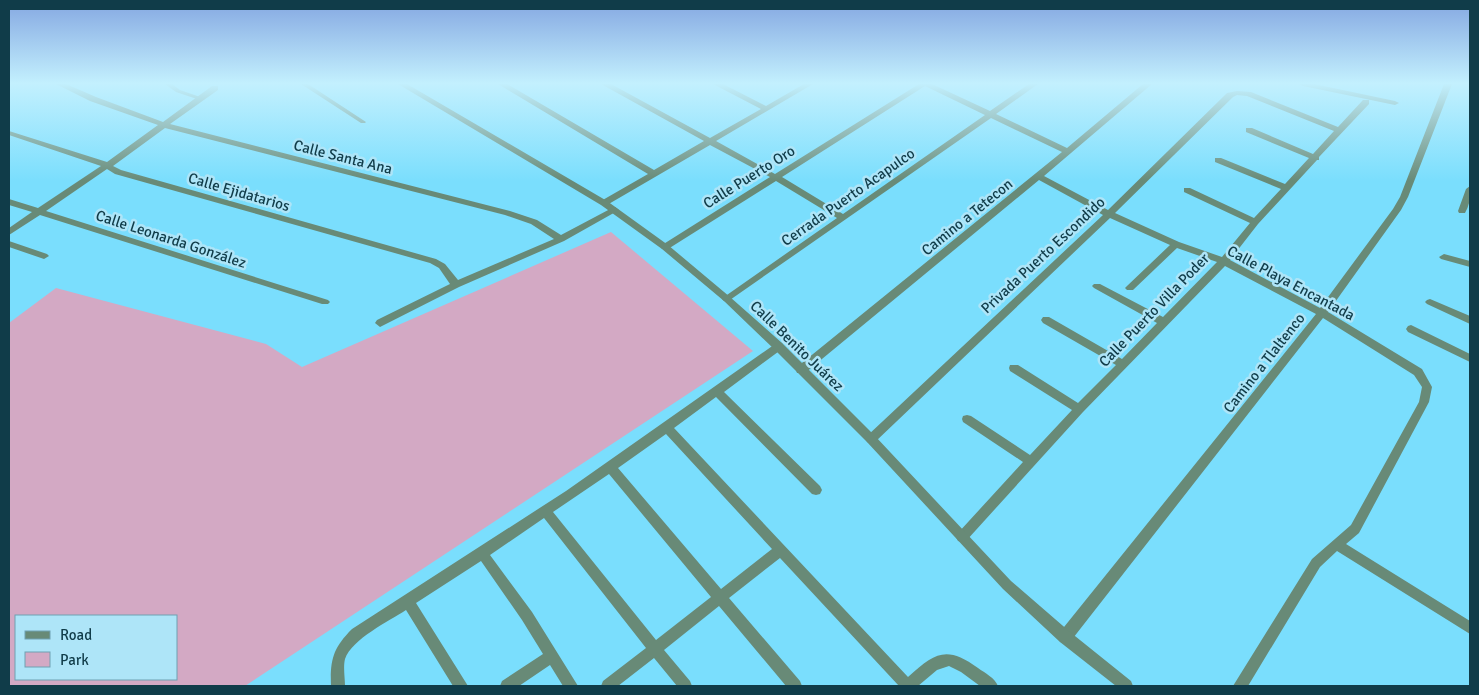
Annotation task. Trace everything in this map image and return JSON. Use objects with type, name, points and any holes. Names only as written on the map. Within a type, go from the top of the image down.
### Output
[{"type":"street","name":"Calle Santa Ana","points":[[141,116],[164,125],[507,213],[534,222],[561,239]]},
{"type":"street","points":[[9,232],[107,166],[175,116]]},
{"type":"street","name":"Calle Benito Juárez","points":[[457,116],[615,210],[665,247],[727,299],[778,346],[870,439],[1007,585],[1065,637],[1126,686]]},
{"type":"street","points":[[557,116],[653,173]]},
{"type":"street","points":[[664,116],[775,177],[842,217]]},
{"type":"street","points":[[604,203],[754,116]]},
{"type":"street","name":"Calle Puerto Oro","points":[[665,247],[873,116]]},
{"type":"street","name":"Cerrada Puerto Acapulco","points":[[727,299],[987,116]]},
{"type":"street","points":[[995,116],[1068,151]]},
{"type":"street","name":"Camino a Tetecon","points":[[801,370],[1109,116]]},
{"type":"street","name":"Privada Puerto Escondido","points":[[870,439],[1109,214],[1208,116]]},
{"type":"street","name":"Privada Puerto Escondido","points":[[1304,116],[1340,131]]},
{"type":"street","name":"Calle Puerto Villa Poder","points":[[962,537],[1079,409],[1224,261],[1255,222],[1353,116]]},
{"type":"street","name":"Camino a Tlaltenco","points":[[1065,637],[1322,313],[1404,197],[1435,116]]},
{"type":"street","points":[[1249,130],[1316,158]]},
{"type":"street","name":"Calle Ejidatarios","points":[[9,133],[107,166],[118,172],[433,261],[442,266],[456,284]]},
{"type":"street","points":[[1218,160],[1287,188]]},
{"type":"street","name":"Calle Playa Encantada","points":[[1038,176],[1109,214],[1176,244],[1224,261],[1322,313],[1418,372],[1428,387],[1424,402],[1355,529],[1336,544]]},
{"type":"street","points":[[1462,211],[1470,189]]},
{"type":"street","points":[[1187,190],[1255,222]]},
{"type":"street","name":"Calle Leonarda González","points":[[9,202],[325,302]]},
{"type":"street","points":[[380,323],[456,284],[561,239],[615,210]]},
{"type":"street","points":[[9,244],[44,256]]},
{"type":"street","points":[[1130,288],[1176,244]]},
{"type":"street","points":[[1444,257],[1470,264]]},
{"type":"street","points":[[1097,286],[1163,322]]},
{"type":"street","points":[[1430,302],[1470,320]]},
{"type":"street","points":[[1046,320],[1122,364]]},
{"type":"street","points":[[1410,329],[1470,358]]},
{"type":"street","points":[[338,686],[337,663],[342,648],[357,634],[546,512],[668,428],[778,346]]},
{"type":"street","points":[[1014,368],[1079,409]]},
{"type":"street","points":[[717,392],[816,490]]},
{"type":"street","points":[[967,419],[1032,462]]},
{"type":"street","points":[[668,428],[780,551],[908,686],[934,663],[946,658],[958,662],[991,686]]},
{"type":"street","points":[[610,467],[719,598],[796,686]]},
{"type":"street","points":[[546,512],[685,686]]},
{"type":"street","points":[[1240,686],[1316,563],[1336,544],[1470,628]]},
{"type":"street","points":[[608,686],[780,551]]},
{"type":"street","points":[[482,553],[527,616],[571,686]]},
{"type":"street","points":[[408,602],[460,686]]},
{"type":"street","points":[[507,686],[551,657]]},
{"type":"street","points":[[1104,670],[1114,686]]},
{"type":"lane","points":[[354,116],[363,122]]},
{"type":"green space","points":[[611,232],[753,351],[245,686],[9,686],[9,323],[56,288],[266,344],[302,367]]}]
